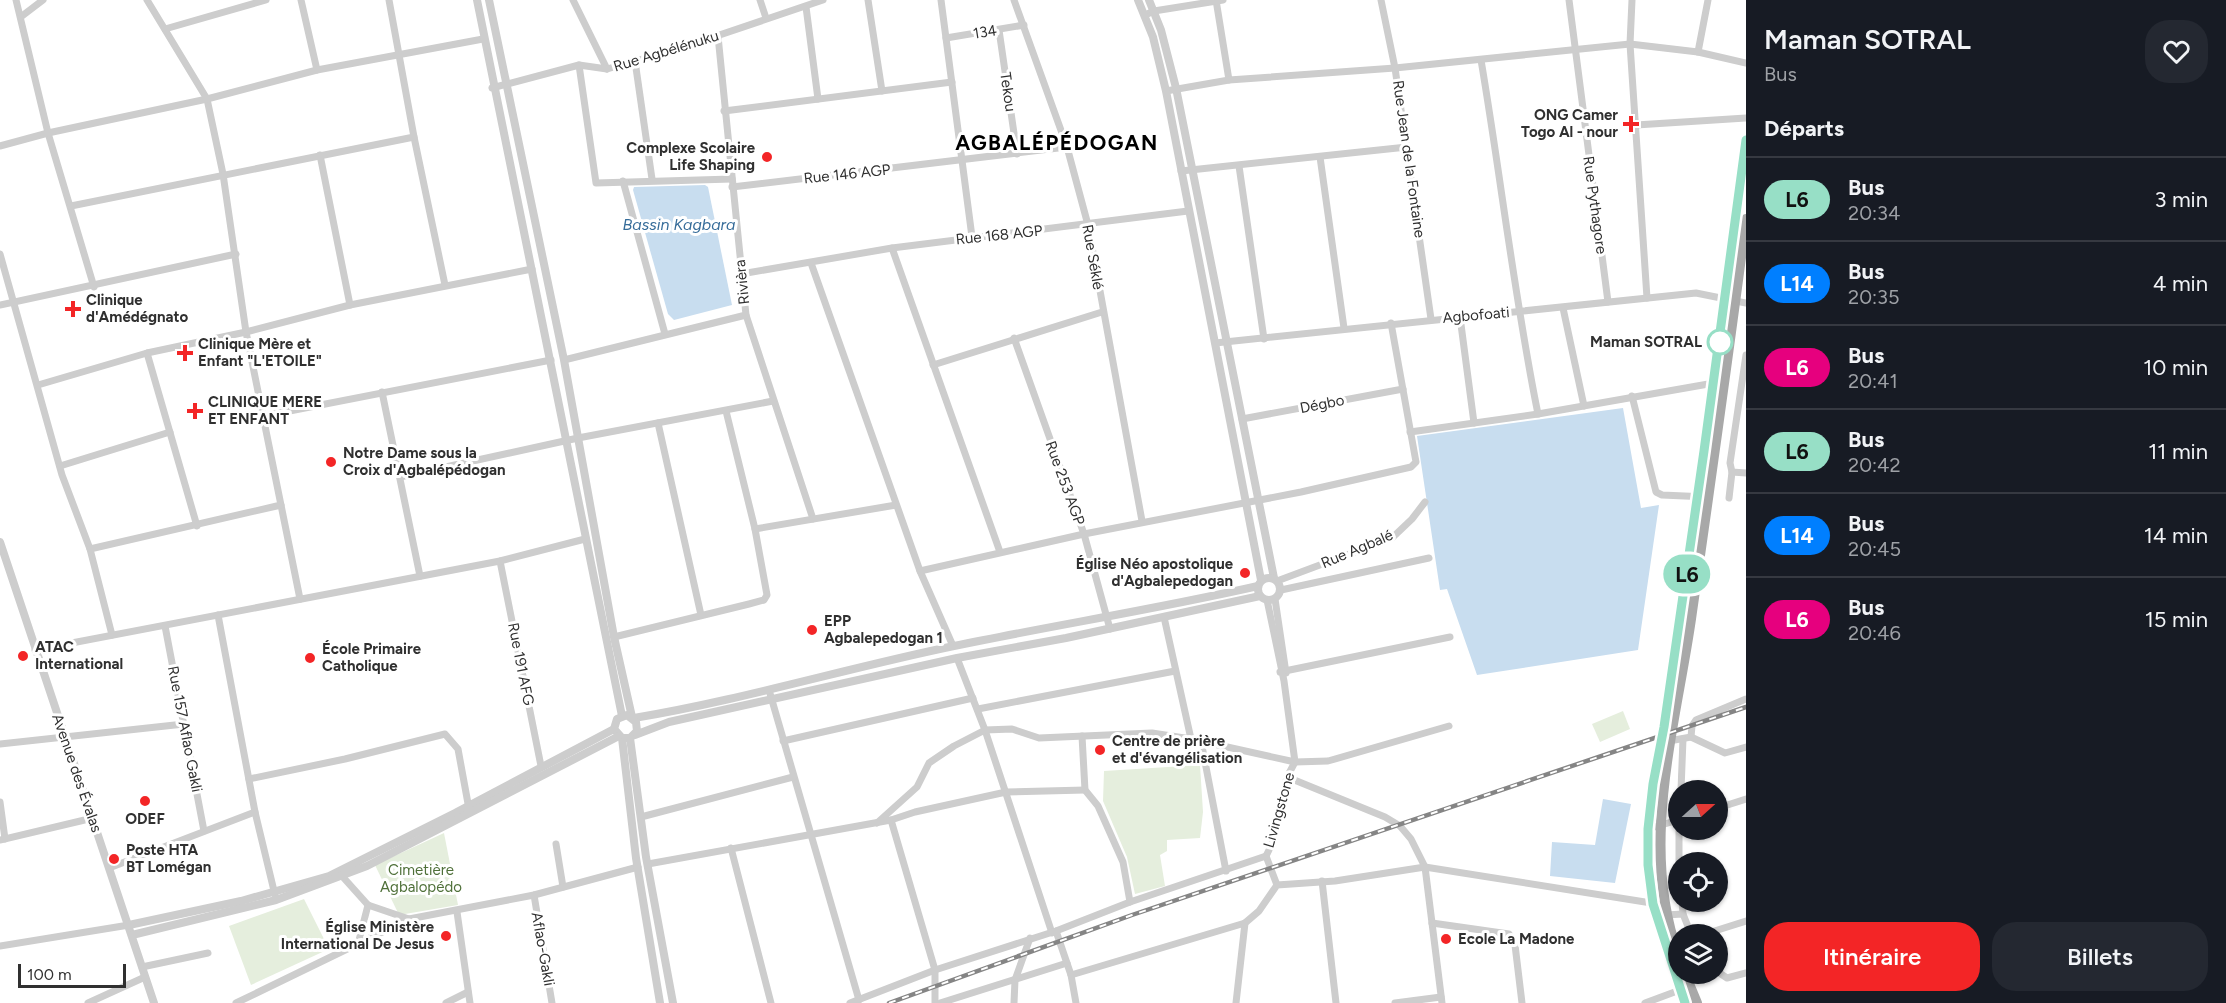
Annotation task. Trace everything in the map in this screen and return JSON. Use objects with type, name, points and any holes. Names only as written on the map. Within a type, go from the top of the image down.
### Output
[{"type":"main road","points":[[1668,927],[1648,865],[1648,829],[1653,784],[1665,741],[1691,621],[1714,383],[1736,301],[1746,140]]},
{"type":"main road","points":[[1703,497],[1736,301],[1746,219]]},
{"type":"main road","points":[[1665,741],[1661,825],[1661,908],[1685,1003]]},
{"type":"main road","points":[[1689,984],[1697,1003]]},
{"type":"street","points":[[16,0],[22,16],[48,133],[94,287]]},
{"type":"street","points":[[22,16],[43,0]]},
{"type":"street","points":[[147,0],[207,99],[223,174],[246,332],[300,599]]},
{"type":"street","points":[[165,29],[243,3],[266,0]]},
{"type":"street","points":[[301,0],[317,70]]},
{"type":"street","points":[[389,0],[414,137],[446,285]]},
{"type":"street","points":[[477,0],[492,87],[551,360],[622,716]]},
{"type":"street","points":[[0,946],[129,925],[275,897],[329,876],[624,735],[638,726],[633,718],[615,637],[564,360],[489,0]]},
{"type":"street","points":[[574,0],[607,69]]},
{"type":"street","points":[[760,0],[766,18]]},
{"type":"street","name":"Rue Agbélénuku","points":[[492,87],[579,65],[607,69],[718,36],[823,0]]},
{"type":"street","points":[[868,0],[882,91]]},
{"type":"street","points":[[941,0],[972,237]]},
{"type":"street","name":"Rue Séklé","points":[[1014,0],[1067,147],[1088,225],[1142,522]]},
{"type":"street","points":[[132,935],[275,897],[342,876],[469,810],[542,766],[624,735],[669,722],[957,658],[1267,599],[1281,590],[1252,502],[1215,344],[1166,91],[1145,15],[1138,0]]},
{"type":"street","points":[[1149,0],[1176,88],[1242,419],[1259,583],[1267,599]]},
{"type":"street","points":[[1216,0],[1229,80]]},
{"type":"street","points":[[1145,15],[1154,11],[1223,0]]},
{"type":"street","name":"Rue Jean de la Fontaine","points":[[1381,0],[1395,68],[1431,319]]},
{"type":"street","name":"Rue Pythagore","points":[[1569,0],[1608,302]]},
{"type":"street","points":[[1632,0],[1630,44],[1647,298]]},
{"type":"street","points":[[1698,52],[1708,0]]},
{"type":"street","points":[[806,6],[818,99]]},
{"type":"street","name":"134","points":[[946,38],[1024,25]]},
{"type":"street","name":"Tekou","points":[[999,30],[1017,154]]},
{"type":"street","name":"Rivièra","points":[[718,36],[746,315],[813,519]]},
{"type":"street","points":[[0,146],[48,133],[207,99],[317,70],[483,39]]},
{"type":"street","points":[[1166,91],[1229,80],[1395,68],[1630,44],[1698,52],[1746,63]]},
{"type":"street","points":[[1481,60],[1502,186],[1518,312],[1538,414]]},
{"type":"street","points":[[635,61],[652,179]]},
{"type":"street","name":"Rue 146 AGP","points":[[579,65],[596,183],[652,179],[732,183],[962,161],[1067,147]]},
{"type":"street","points":[[724,111],[952,82]]},
{"type":"street","points":[[1636,125],[1746,118]]},
{"type":"street","points":[[71,206],[414,137]]},
{"type":"street","points":[[1181,171],[1407,147]]},
{"type":"street","points":[[320,155],[350,305]]},
{"type":"street","points":[[1320,157],[1344,328]]},
{"type":"street","points":[[1239,166],[1264,339]]},
{"type":"street","points":[[624,181],[665,334]]},
{"type":"street","name":"Rue 168 AGP","points":[[741,274],[892,248],[1188,211]]},
{"type":"street","points":[[892,248],[1000,552]]},
{"type":"street","points":[[0,254],[60,466],[90,549],[112,635]]},
{"type":"street","points":[[0,305],[94,287],[236,254]]},
{"type":"street","points":[[811,262],[920,571],[986,729],[1054,932],[1071,975],[1076,1003]]},
{"type":"street","points":[[38,385],[147,353],[246,332],[350,305],[532,269]]},
{"type":"street","name":"Agbofoati","points":[[1215,344],[1391,323],[1563,308],[1696,293],[1736,301]]},
{"type":"street","points":[[1563,308],[1584,406]]},
{"type":"street","points":[[933,365],[1102,312]]},
{"type":"street","points":[[564,360],[746,315]]},
{"type":"street","points":[[1460,317],[1474,423]]},
{"type":"street","points":[[920,571],[1084,534],[1252,502],[1411,467],[1416,462],[1391,323]]},
{"type":"street","name":"Rue 253 AGP","points":[[1014,338],[1084,534],[1110,629]]},
{"type":"street","points":[[147,353],[196,525]]},
{"type":"street","points":[[1729,498],[1732,472],[1730,463],[1746,355]]},
{"type":"street","points":[[264,416],[551,360]]},
{"type":"street","points":[[1410,432],[1538,414],[1714,383]]},
{"type":"street","name":"Dégbo","points":[[1242,419],[1402,389]]},
{"type":"street","points":[[382,392],[420,576]]},
{"type":"street","points":[[1632,396],[1656,492],[1662,495],[1703,497]]},
{"type":"street","points":[[400,477],[578,438],[773,401]]},
{"type":"street","points":[[615,637],[764,600],[768,590],[726,411]]},
{"type":"street","points":[[658,423],[701,615]]},
{"type":"street","points":[[60,466],[170,432]]},
{"type":"street","points":[[1732,472],[1746,473]]},
{"type":"street","name":"Rue Agbalé","points":[[1276,579],[1392,538],[1412,519],[1425,502]]},
{"type":"street","points":[[90,549],[281,505]]},
{"type":"street","points":[[755,528],[896,505]]},
{"type":"street","points":[[35,650],[500,561],[585,539]]},
{"type":"street","name":"Avenue des Évalas","points":[[0,542],[154,1003]]},
{"type":"street","name":"Rue Agbalé","points":[[1281,590],[1429,558]]},
{"type":"street","name":"Rue 191 AFG","points":[[500,561],[542,766]]},
{"type":"street","points":[[673,1003],[624,735],[617,719],[622,716],[633,718],[769,690],[953,646],[1107,619],[1276,579]]},
{"type":"street","name":"Livingstone","points":[[850,1003],[935,970],[1054,932],[1130,902],[1255,862],[1266,856],[1272,844],[1287,777],[1295,762],[1283,671],[1267,599]]},
{"type":"street","points":[[218,615],[255,812],[275,897]]},
{"type":"street","points":[[1164,617],[1191,739]]},
{"type":"street","name":"Rue 157 Aflao Gakli","points":[[165,626],[204,831]]},
{"type":"street","points":[[1283,671],[1450,637]]},
{"type":"street","points":[[978,709],[1175,671]]},
{"type":"street","points":[[769,690],[859,1000]]},
{"type":"street","points":[[783,741],[973,698]]},
{"type":"street","points":[[1691,737],[1692,726],[1696,720],[1746,699]]},
{"type":"street","points":[[0,744],[184,724]]},
{"type":"street","points":[[877,823],[917,788],[929,763],[986,729],[1012,729],[1039,738],[1152,733],[1201,741],[1295,762],[1328,761],[1449,726]]},
{"type":"street","points":[[249,779],[345,759],[445,734],[458,749],[469,810]]},
{"type":"street","points":[[624,735],[638,867],[660,1003]]},
{"type":"street","points":[[1083,736],[1085,790],[1098,806],[1123,862],[1130,902]]},
{"type":"street","points":[[1665,741],[1691,737],[1725,753],[1746,747]]},
{"type":"street","points":[[1681,780],[1683,739]]},
{"type":"street","points":[[1201,741],[1226,871]]},
{"type":"street","points":[[640,817],[794,777]]},
{"type":"street","points":[[1287,777],[1335,794],[1393,821],[1411,839],[1425,867],[1441,1000],[1395,1003]]},
{"type":"street","points":[[648,864],[877,823],[915,812],[1006,792],[1085,790]]},
{"type":"street","points":[[1728,805],[1746,799]]},
{"type":"street","points":[[0,802],[2,840],[93,818]]},
{"type":"street","points":[[109,868],[255,812]]},
{"type":"street","points":[[891,820],[935,970],[935,1003]]},
{"type":"street","points":[[1648,829],[1668,823]]},
{"type":"street","points":[[556,844],[563,887]]},
{"type":"street","points":[[730,848],[771,1003]]},
{"type":"street","points":[[1266,856],[1277,885]]},
{"type":"street","points":[[236,1003],[409,919],[457,912],[638,867]]},
{"type":"street","points":[[1277,885],[1425,867],[1661,908],[1683,914],[1687,924]]},
{"type":"street","points":[[342,876],[368,905],[409,919]]},
{"type":"street","points":[[1322,881],[1336,1003]]},
{"type":"street","points":[[1071,975],[1245,923],[1254,918],[1277,885]]},
{"type":"street","name":"Aflao-Gakli","points":[[534,894],[552,1003]]},
{"type":"street","points":[[358,944],[368,905]]},
{"type":"street","points":[[457,912],[470,1003]]},
{"type":"street","points":[[1728,927],[1746,921]]},
{"type":"street","points":[[1236,1003],[1245,923]]},
{"type":"street","points":[[1432,923],[1509,934],[1515,945],[1522,1003]]},
{"type":"street","points":[[1014,1003],[1014,980],[1030,938]]},
{"type":"street","points":[[142,967],[208,953]]},
{"type":"street","points":[[940,1003],[1067,963]]},
{"type":"street","points":[[1728,978],[1746,973]]},
{"type":"street","points":[[88,1003],[145,977]]},
{"type":"street","points":[[1645,1003],[1680,990],[1692,992]]},
{"type":"street","points":[[447,1003],[468,992]]},
{"type":"street","points":[[254,995],[258,1003]]},
{"type":"green space","points":[[1623,711],[1630,729],[1600,742],[1592,724]]},
{"type":"green space","points":[[1200,765],[1203,812],[1200,838],[1167,840],[1167,851],[1160,855],[1165,886],[1135,894],[1127,857],[1103,801],[1104,771]]},
{"type":"green space","name":"Cimetière Agbalopédo","points":[[444,833],[458,905],[399,915],[375,865]]},
{"type":"green space","points":[[304,899],[329,949],[251,985],[229,926]]},
{"type":"water","name":"Bassin Kagbara","points":[[705,185],[708,187],[732,305],[674,320],[668,314],[633,190],[634,187]]},
{"type":"water","points":[[1623,408],[1641,508],[1659,505],[1638,650],[1477,675],[1447,589],[1440,590],[1417,436]]},
{"type":"water","points":[[1603,799],[1631,804],[1615,883],[1550,876],[1552,842],[1595,845]]},
{"type":"railway","points":[[889,1003],[1132,915],[1746,707]]},
{"type":"bus line","name":"L6","points":[[1685,1003],[1653,904],[1648,865],[1648,829],[1726,299],[1746,140]]},
{"type":"place","name":"ONG Camer Togo Al - nour","points":[[1631,124]]},
{"type":"place","name":"Complexe Scolaire Life Shaping","points":[[767,157]]},
{"type":"place","name":"Clinique d'Amédégnato","points":[[73,309]]},
{"type":"place","name":"Maman SOTRAL","points":[[1720,342]]},
{"type":"place","name":"Clinique Mère et Enfant \"L'ETOILE\"","points":[[185,353]]},
{"type":"place","name":"CLINIQUE MERE ET ENFANT","points":[[195,411]]},
{"type":"place","name":"Notre Dame sous la Croix d'Agbalépédogan","points":[[331,462]]},
{"type":"place","name":"Église Néo apostolique d'Agbalepedogan","points":[[1245,573]]},
{"type":"place","name":"EPP Agbalepedogan 1","points":[[812,630]]},
{"type":"place","name":"ATAC International","points":[[23,656]]},
{"type":"place","name":"École Primaire Catholique","points":[[310,658]]},
{"type":"place","name":"Centre de prière et d'évangélisation","points":[[1100,750]]},
{"type":"place","name":"ODEF","points":[[145,801]]},
{"type":"place","name":"Poste HTA BT Lomégan","points":[[114,859]]},
{"type":"place","name":"Église Ministère International De Jesus","points":[[446,936]]},
{"type":"place","name":"Ecole La Madone","points":[[1446,939]]},
{"type":"district","name":"AGBALÉPÉDOGAN","points":[[1057,143]]}]
